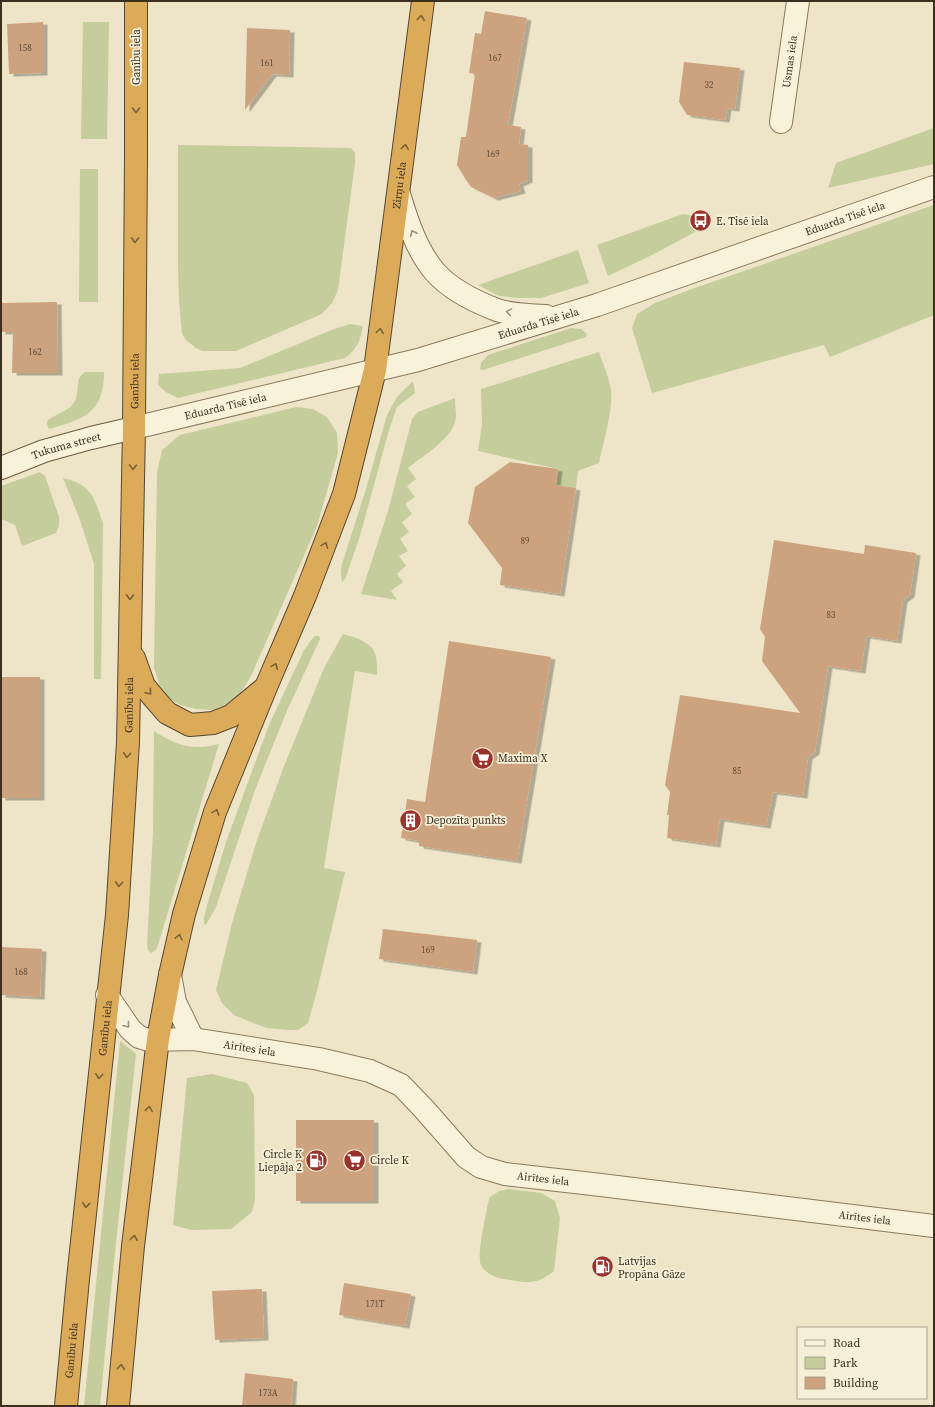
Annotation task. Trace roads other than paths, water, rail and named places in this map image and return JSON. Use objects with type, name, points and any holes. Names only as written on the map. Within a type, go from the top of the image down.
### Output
[{"type":"highway","name":"Ganību iela","points":[[66,1406],[107,995],[117,915],[128,742],[134,428],[136,1]]},
{"type":"highway","name":"Zirņu iela","points":[[375,370],[424,1]]},
{"type":"highway","points":[[118,1406],[133,1246],[158,1039],[170,974],[184,914],[215,812],[266,687],[306,596],[344,494],[375,370]]},
{"type":"highway","points":[[129,644],[144,686],[167,713],[190,725],[213,723],[230,716],[266,687]]},
{"type":"street","name":"Usmas iela","points":[[781,122],[798,1]]},
{"type":"street","name":"Eduarda Tisē iela","points":[[134,428],[418,360],[597,305],[934,187]]},
{"type":"street","points":[[399,194],[405,215],[424,256],[436,273],[459,292],[498,310],[536,316],[561,316]]},
{"type":"street","name":"Tukuma street","points":[[1,468],[44,451],[134,428]]},
{"type":"street","points":[[170,974],[175,1002],[193,1039]]},
{"type":"street","name":"Airītes iela","points":[[107,995],[130,1029],[139,1037],[149,1040],[193,1039],[319,1059],[370,1071],[401,1085],[466,1157],[481,1167],[505,1174],[934,1226]]},
{"type":"place","name":"E. Tisē iela","points":[[701,221]]},
{"type":"place","name":"Maxima X","points":[[483,758]]},
{"type":"place","name":"Depozīta punkts","points":[[411,820]]},
{"type":"place","name":"Circle K Liepāja 2","points":[[317,1160]]},
{"type":"place","name":"Circle K","points":[[355,1160]]},
{"type":"place","name":"Latvijas Propāna Gāze","points":[[602,1267]]}]
